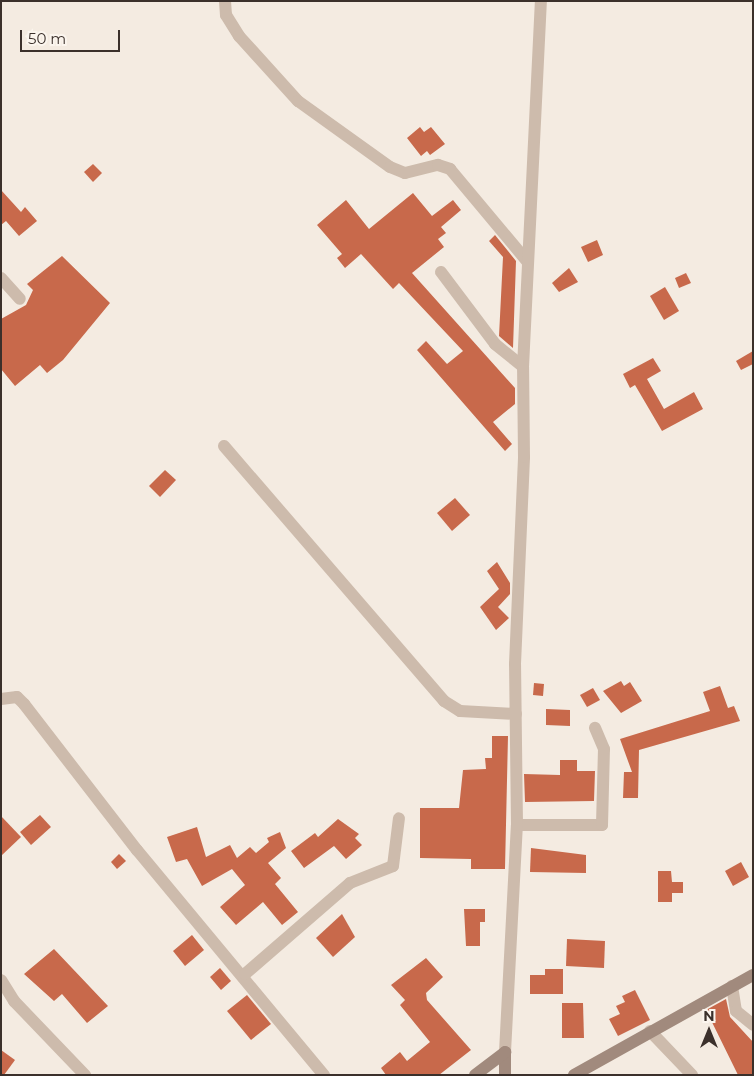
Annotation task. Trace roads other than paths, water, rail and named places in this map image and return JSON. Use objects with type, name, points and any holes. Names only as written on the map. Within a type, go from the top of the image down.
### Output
[{"type":"street","points":[[225,1],[226,14],[239,36],[298,100],[390,167],[405,173],[438,166],[450,169],[527,261]]},
{"type":"street","points":[[505,1075],[517,825],[516,714],[523,367],[541,1]]},
{"type":"street","points":[[441,272],[495,344],[523,367]]},
{"type":"street","points":[[1,278],[20,298]]},
{"type":"street","points":[[224,446],[444,701],[460,711],[516,714]]},
{"type":"street","points":[[1,699],[17,697],[24,704],[137,850],[245,974],[324,1075]]},
{"type":"street","points":[[517,825],[602,825],[605,760],[595,728]]},
{"type":"street","points":[[245,974],[350,883],[393,866],[399,818]]},
{"type":"street","points":[[574,1075],[753,975]]},
{"type":"street","points":[[1,980],[14,1001],[85,1075]]},
{"type":"street","points":[[732,986],[736,1011],[753,1025]]},
{"type":"street","points":[[650,1031],[692,1075]]},
{"type":"street","points":[[475,1075],[505,1052]]}]
